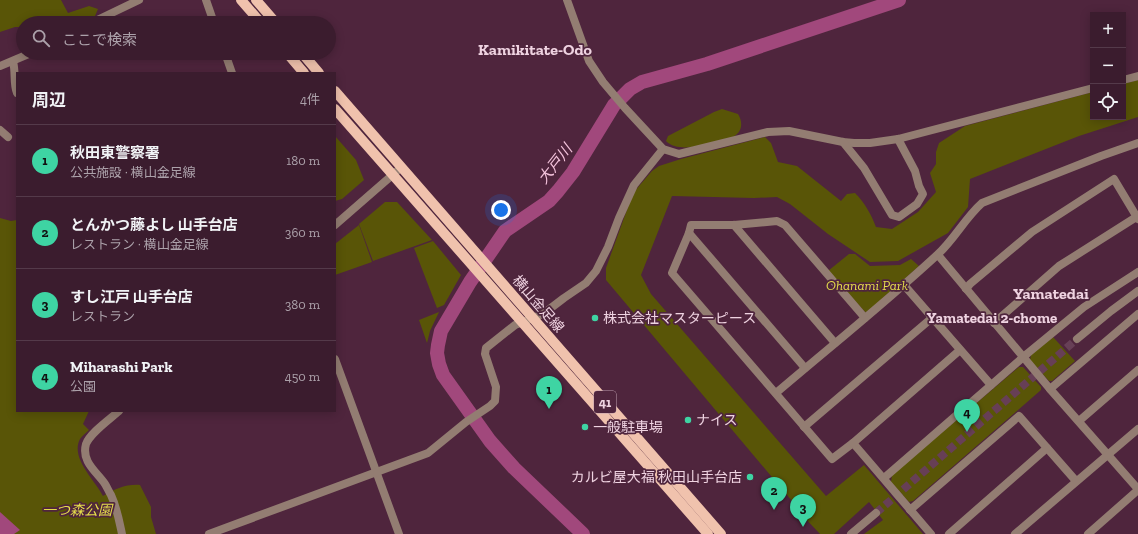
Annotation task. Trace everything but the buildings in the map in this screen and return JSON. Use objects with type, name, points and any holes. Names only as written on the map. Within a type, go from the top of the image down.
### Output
[{"type":"main road","points":[[241,0],[255,16]]},
{"type":"main road","points":[[256,0],[270,16]]},
{"type":"main road","points":[[293,60],[303,72]]},
{"type":"main road","points":[[308,60],[318,72]]},
{"type":"main road","name":"横山金足線","points":[[336,92],[401,168],[475,260],[708,534]]},
{"type":"main road","name":"横山金足線","points":[[336,110],[392,174],[475,260]]},
{"type":"main road","name":"横山金足線","points":[[528,321],[721,534]]},
{"type":"street","points":[[106,16],[139,0]]},
{"type":"street","points":[[206,0],[212,16]]},
{"type":"street","points":[[567,0],[589,61],[625,108],[663,149],[679,154],[768,132],[789,131],[843,142],[870,143],[898,139],[1090,89]]},
{"type":"street","points":[[0,66],[17,60]]},
{"type":"street","points":[[227,60],[232,72]]},
{"type":"street","points":[[13,62],[15,70],[14,84],[16,90]]},
{"type":"street","points":[[1126,79],[1138,76]]},
{"type":"street","points":[[0,130],[8,137]]},
{"type":"street","points":[[843,142],[864,168],[892,215],[899,217],[917,204],[923,194],[919,186],[916,171],[898,139]]},
{"type":"street","points":[[776,393],[938,255],[961,228],[972,212],[982,203],[1138,143]]},
{"type":"street","points":[[209,534],[377,474],[428,454],[468,420],[490,406],[495,401],[496,387],[485,354],[486,348],[515,326],[543,314],[586,283],[596,271],[608,247],[634,185],[663,149]]},
{"type":"street","points":[[336,224],[392,174],[401,168]]},
{"type":"street","points":[[966,289],[1032,232],[1114,179],[1137,217],[1059,266],[994,323]]},
{"type":"street","points":[[865,318],[786,225],[777,221],[734,225],[691,225],[672,273],[832,459],[853,443],[960,350]]},
{"type":"street","points":[[734,225],[835,343]]},
{"type":"street","points":[[689,233],[805,368]]},
{"type":"street","points":[[938,255],[1050,389],[1138,489],[1088,534]]},
{"type":"street","points":[[884,478],[1084,306],[1138,272]]},
{"type":"street","points":[[904,285],[991,385]]},
{"type":"street","points":[[1077,339],[1138,291]]},
{"type":"street","points":[[1050,389],[1138,314]]},
{"type":"street","points":[[804,427],[933,317]]},
{"type":"street","points":[[336,362],[399,534]]},
{"type":"street","points":[[1079,421],[1138,370]]},
{"type":"street","points":[[118,412],[90,437],[86,444],[86,454],[88,463],[105,484],[111,495],[118,512],[122,534]]},
{"type":"street","points":[[910,510],[1019,416],[1076,481]]},
{"type":"street","points":[[1015,534],[1138,429]]},
{"type":"street","points":[[853,443],[931,534]]},
{"type":"street","points":[[949,534],[1047,448]]},
{"type":"street","points":[[851,534],[876,513]]},
{"type":"green space","points":[[0,0],[61,0],[68,13],[89,6],[98,9],[95,16],[16,16],[16,27],[0,32]]},
{"type":"green space","points":[[1138,80],[1138,117],[1079,136],[970,179],[968,207],[948,233],[898,261],[870,262],[828,234],[790,204],[777,197],[754,198],[672,196],[641,275],[651,294],[826,496],[864,465],[923,534],[864,534],[883,520],[869,502],[834,534],[820,534],[802,515],[803,514],[606,280],[606,268],[633,193],[652,171],[659,166],[765,137],[771,143],[778,162],[797,166],[841,201],[847,194],[855,193],[867,209],[876,227],[892,229],[918,212],[936,192],[930,173],[936,164],[936,152],[939,143],[965,126],[1090,93],[1090,120],[1126,120],[1126,83]]},
{"type":"green space","points":[[722,109],[738,114],[740,119],[740,130],[733,137],[691,147],[677,147],[666,141],[668,136]]},
{"type":"green space","points":[[336,137],[356,160],[364,180],[342,199],[336,201]]},
{"type":"green space","points":[[385,202],[397,202],[432,240],[373,261],[359,224]]},
{"type":"green space","name":"一つ森公園","points":[[0,218],[11,221],[16,220],[16,412],[89,412],[83,424],[89,430],[80,439],[78,446],[78,454],[85,469],[103,496],[112,491],[130,485],[140,485],[151,507],[151,517],[156,534],[0,534]]},
{"type":"green space","points":[[359,225],[372,262],[336,275],[336,243]]},
{"type":"green space","points":[[433,241],[461,275],[444,305],[437,308],[414,248]]},
{"type":"green space","name":"Ohanami Park","points":[[849,254],[855,254],[870,266],[900,265],[911,259],[919,266],[866,313],[828,271]]},
{"type":"green space","points":[[439,312],[430,331],[427,343],[419,320]]},
{"type":"green space","points":[[1053,337],[1075,361],[1052,381],[1049,381],[1030,360],[1031,355]]},
{"type":"green space","points":[[1019,367],[1023,367],[1041,387],[1041,390],[913,501],[909,502],[891,482],[892,475]]},
{"type":"shaded area","points":[[0,512],[20,530],[14,534],[0,534]]},
{"type":"waterway","name":"大戸川","points":[[583,534],[514,468],[490,441],[443,375],[437,353],[441,331],[470,282],[505,231],[549,201],[558,191],[573,172],[614,105],[630,89],[642,82],[707,64],[899,0]]},
{"type":"tunnel","points":[[876,513],[1077,339]]},
{"type":"place","name":"株式会社マスターピース","points":[[595,318]]},
{"type":"place","name":"秋田東警察署","points":[[549,409]]},
{"type":"place","name":"ナイス","points":[[688,420]]},
{"type":"place","name":"一般駐車場","points":[[585,427]]},
{"type":"place","name":"Miharashi Park","points":[[967,432]]},
{"type":"place","name":"カルビ屋大福 秋田山手台店","points":[[750,477]]},
{"type":"place","name":"とんかつ藤よし 山手台店","points":[[774,510]]},
{"type":"place","name":"すし江戸 山手台店","points":[[803,527]]},
{"type":"district","name":"Kamikitate-Odo","points":[[535,49]]},
{"type":"district","name":"Yamatedai","points":[[1051,293]]},
{"type":"district","name":"Yamatedai 2-chome","points":[[992,318]]}]
